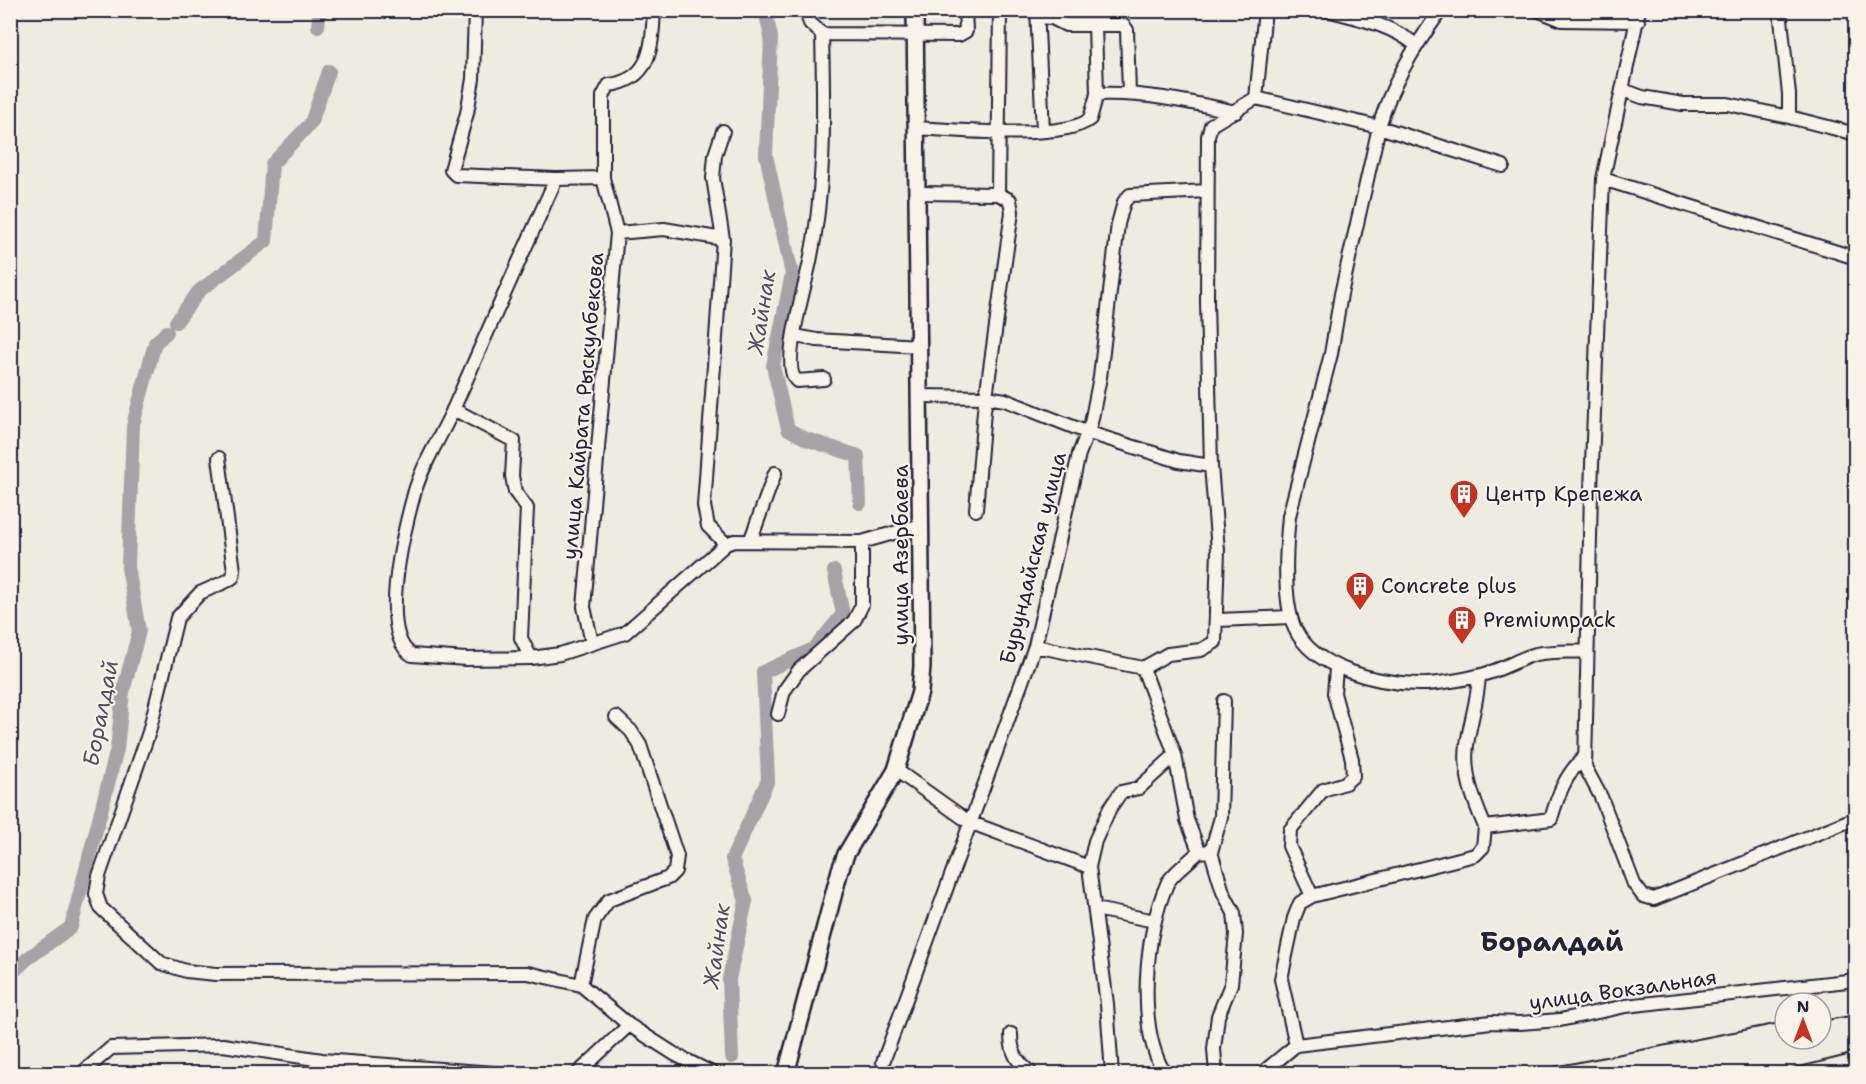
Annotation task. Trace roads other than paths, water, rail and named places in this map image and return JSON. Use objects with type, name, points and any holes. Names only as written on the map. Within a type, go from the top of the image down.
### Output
[{"type":"main road","name":"улица Азербаева","points":[[786,1074],[840,870],[846,854],[896,770],[920,692],[922,525],[915,10]]},
{"type":"street","points":[[475,10],[469,101],[451,170],[456,175],[556,179],[603,178]]},
{"type":"street","points":[[617,233],[603,178],[603,96],[609,85],[630,80],[650,57],[654,10]]},
{"type":"street","points":[[805,10],[810,23],[822,33],[915,36],[963,34],[966,31],[965,10]]},
{"type":"street","points":[[998,194],[1000,10]]},
{"type":"street","points":[[1256,98],[1265,10]]},
{"type":"street","points":[[1327,10],[1363,19],[1403,34],[1416,45]]},
{"type":"street","points":[[1441,10],[1416,45],[1385,103],[1379,127],[1341,294],[1331,354],[1289,516],[1286,544],[1290,617],[1297,632],[1316,653],[1336,669],[1419,684],[1479,676],[1511,666],[1536,654],[1586,651]]},
{"type":"street","points":[[1537,10],[1562,20],[1639,16],[1603,179],[1586,651],[1585,767],[1600,797],[1634,884],[1643,896],[1654,899],[1856,818]]},
{"type":"street","points":[[1780,10],[1790,94],[1789,117]]},
{"type":"street","points":[[1043,130],[1037,14],[1066,25],[1123,25],[1127,30],[1129,93]]},
{"type":"street","points":[[917,128],[999,133],[1083,124],[1090,119],[1097,94],[1095,25]]},
{"type":"street","points":[[822,33],[824,139],[810,263],[795,336],[791,372],[794,379],[824,379]]},
{"type":"street","points":[[1623,90],[1642,97],[1683,104],[1728,104],[1856,134]]},
{"type":"street","points":[[1097,94],[1129,93],[1175,98],[1236,112]]},
{"type":"street","points":[[1035,646],[1143,668],[1168,654],[1201,650],[1215,642],[1218,620],[1218,550],[1211,466],[1207,191],[1208,136],[1211,125],[1256,98],[1379,127],[1503,166]]},
{"type":"street","points":[[723,131],[715,155],[714,178],[723,239],[704,506],[708,526],[726,544]]},
{"type":"street","points":[[556,179],[453,409],[427,460],[415,493],[396,573],[394,597],[400,639],[405,650],[412,655],[466,659],[531,658],[560,654],[625,633],[726,544],[751,539],[861,542],[922,525]]},
{"type":"street","points":[[1603,179],[1856,258]]},
{"type":"street","name":"Бурундайская улица","points":[[883,1062],[1035,646],[1086,432],[1091,423],[1100,377],[1118,224],[1124,202],[1130,195],[1207,191]]},
{"type":"street","points":[[918,193],[998,194],[1010,200],[1012,212],[987,397],[976,510]]},
{"type":"street","name":"улица Кайрата Рыскулбекова","points":[[592,643],[584,607],[617,233],[664,229],[723,239]]},
{"type":"street","points":[[795,336],[817,340],[918,346]]},
{"type":"street","points":[[920,396],[987,397],[1005,400],[1086,432],[1179,461],[1211,466]]},
{"type":"street","points":[[453,409],[514,441],[512,476],[515,492],[527,508],[521,638],[531,658]]},
{"type":"street","points":[[1856,438],[1856,504]]},
{"type":"street","points":[[219,458],[233,577],[200,593],[177,618],[149,732],[99,876],[96,894],[101,908],[161,963],[186,971],[216,974],[528,973],[581,985],[629,1025],[676,1055],[714,1074]]},
{"type":"street","points":[[751,539],[776,473]]},
{"type":"street","points":[[778,714],[784,691],[799,670],[854,621],[862,605],[861,542]]},
{"type":"street","points":[[1218,620],[1290,617]]},
{"type":"street","points":[[1143,668],[1175,756],[1187,820],[1234,913],[1236,933],[1231,984],[1218,1016],[1215,1038],[1216,1074]]},
{"type":"street","points":[[1312,896],[1289,846],[1290,830],[1323,790],[1345,783],[1353,776],[1352,759],[1334,693],[1336,669]]},
{"type":"street","points":[[1261,1074],[1296,1045],[1281,979],[1294,918],[1300,903],[1312,896],[1475,855],[1483,847],[1485,827],[1470,793],[1466,747],[1478,695],[1479,676]]},
{"type":"street","points":[[1164,1074],[1154,1057],[1148,997],[1148,966],[1155,921],[1168,882],[1205,852],[1221,817],[1224,701]]},
{"type":"street","points":[[581,985],[595,919],[609,900],[668,878],[675,871],[677,856],[660,799],[644,763],[640,746],[631,731],[616,717]]},
{"type":"street","points":[[1112,1074],[1089,867],[1095,841],[1110,808],[1121,792],[1139,788],[1175,756]]},
{"type":"street","points":[[1485,827],[1551,819],[1565,779],[1570,770],[1584,757]]},
{"type":"street","points":[[896,770],[969,822],[1089,867]]},
{"type":"street","points":[[1095,909],[1155,921]]},
{"type":"street","name":"улица Вокзальная","points":[[1296,1045],[1491,1022],[1520,1023],[1560,1020],[1626,1006],[1856,980]]},
{"type":"street","points":[[580,1073],[629,1025]]},
{"type":"street","points":[[1011,1034],[1011,1050],[1020,1064],[1032,1074]]},
{"type":"street","points":[[81,1074],[111,1048],[223,1045],[322,1060],[507,1074]]},
{"type":"waterway","name":"Боралдай","points":[[318,26],[320,10]]},
{"type":"waterway","name":"Жайнак","points":[[765,10],[771,37],[766,155],[792,274],[773,366],[788,429],[806,439],[858,456],[860,503]]},
{"type":"waterway","name":"Боралдай","points":[[176,322],[199,291],[266,241],[272,164],[311,123],[329,71]]},
{"type":"waterway","name":"Боралдай","points":[[134,421],[155,343],[167,332]]},
{"type":"waterway","name":"Боралдай","points":[[10,975],[27,959],[71,927],[117,749],[123,692],[139,631],[128,567],[133,426]]},
{"type":"waterway","name":"Жайнак","points":[[732,1057],[729,979],[746,901],[732,859],[768,780],[763,672],[814,649],[843,614],[834,571]]},
{"type":"railway","points":[[1833,1019],[1856,1015]]},
{"type":"railway","points":[[1518,1074],[1773,1024]]},
{"type":"railway","points":[[1771,1074],[1856,1053]]},
{"type":"railway","points":[[1804,1073],[1856,1069]]},
{"type":"place","name":"Центр Крепежа","points":[[1464,520]]},
{"type":"place","name":"Concrete plus","points":[[1360,612]]},
{"type":"place","name":"Premiumpack","points":[[1462,646]]},
{"type":"district","name":"Боралдай","points":[[1552,942]]}]
